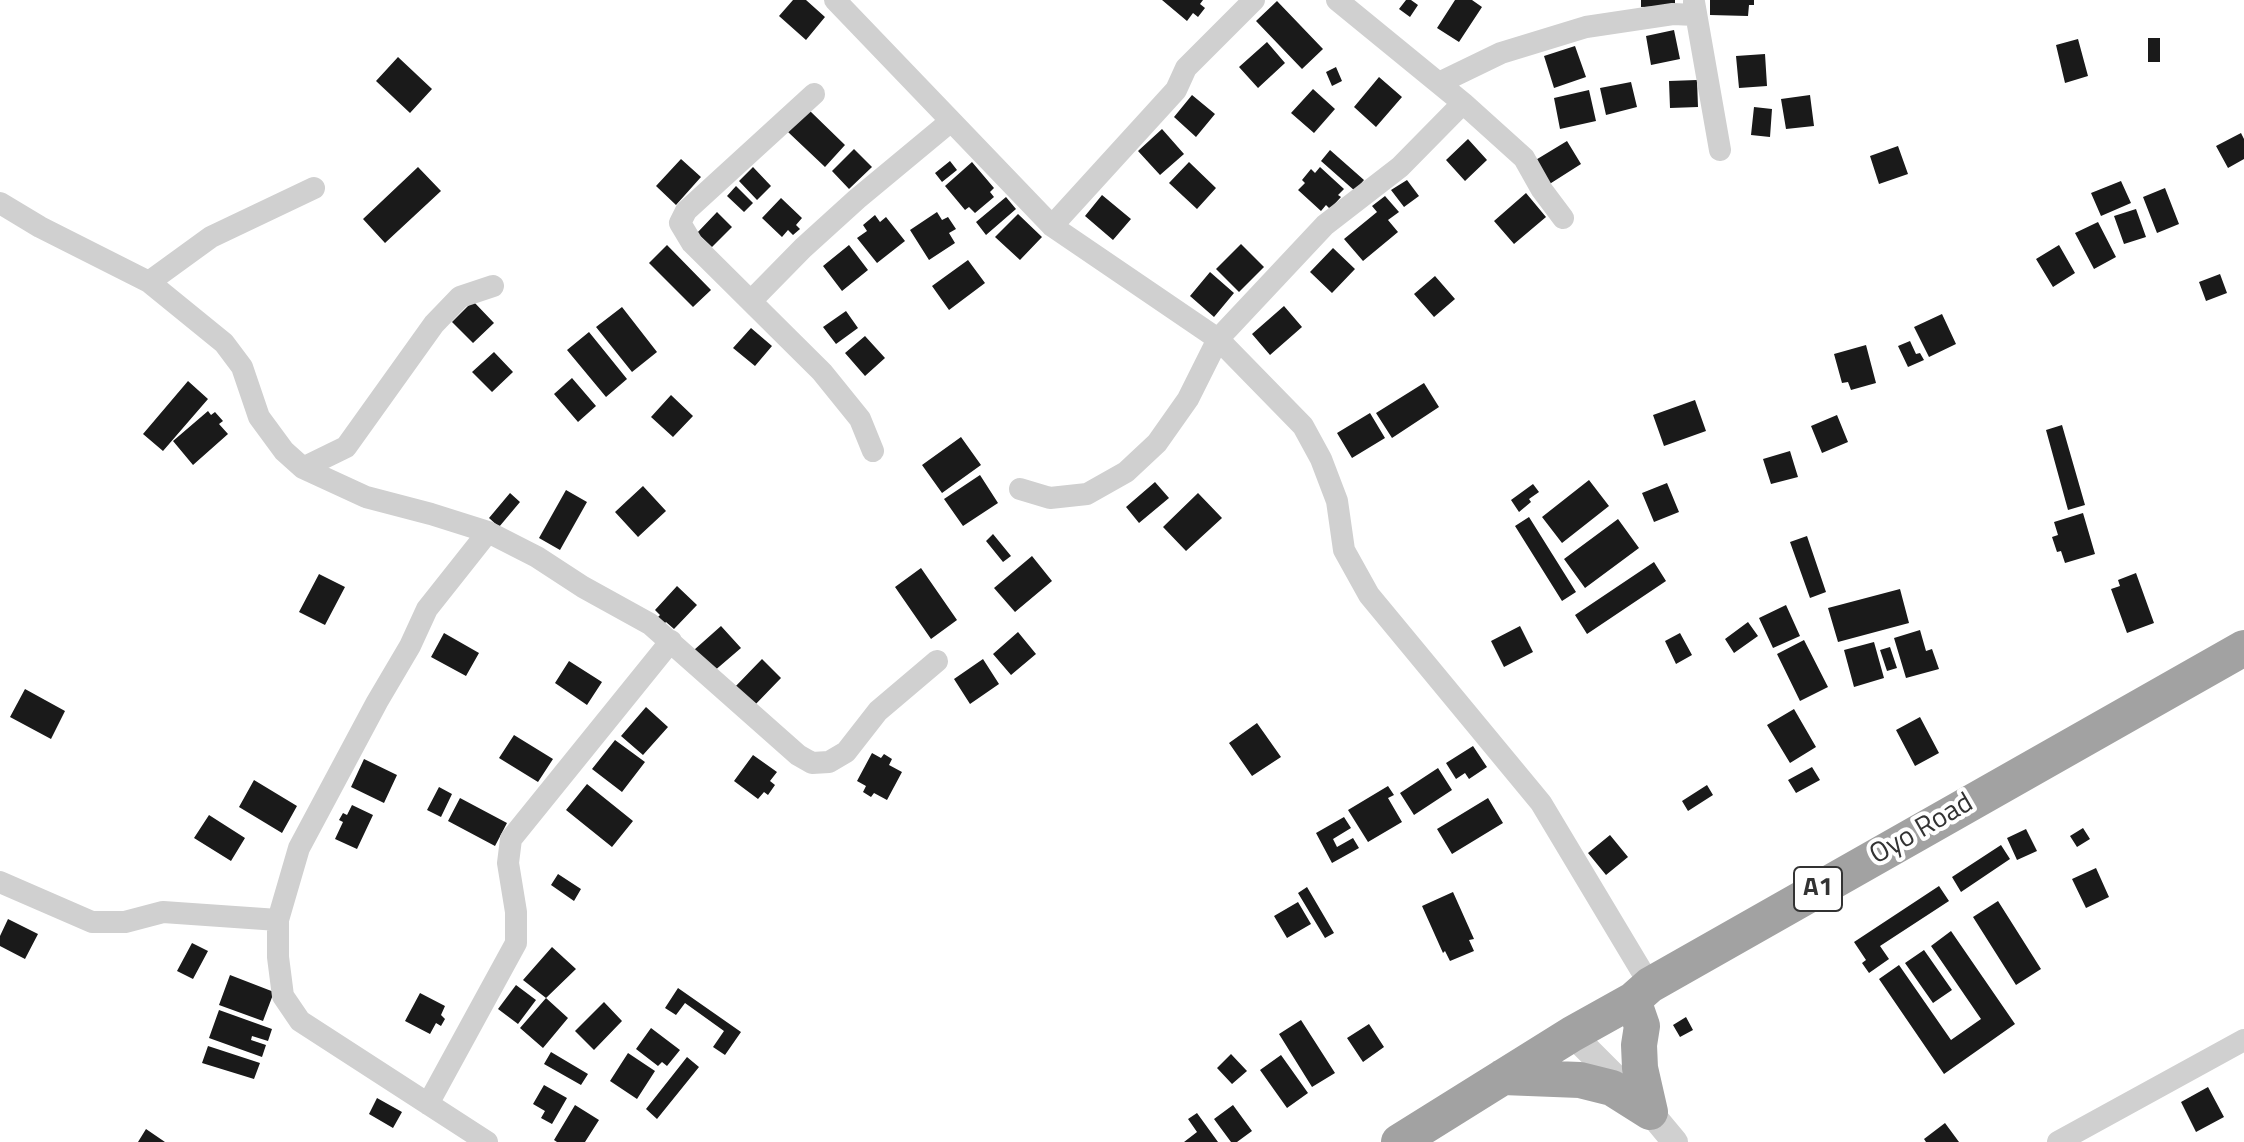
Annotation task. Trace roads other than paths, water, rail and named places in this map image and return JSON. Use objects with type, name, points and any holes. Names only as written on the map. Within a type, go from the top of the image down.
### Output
[{"type":"highway","name":"Oyo Road","points":[[1399,1142],[1641,992],[2244,648]]},
{"type":"highway","points":[[1641,992],[1640,1068],[1650,1112]]},
{"type":"highway","points":[[1503,1077],[1580,1080],[1612,1088],[1650,1112]]},
{"type":"street","points":[[835,0],[1052,226],[1218,339],[1303,426],[1321,459],[1337,501],[1344,550],[1369,595],[1541,803],[1641,992]]},
{"type":"street","points":[[1052,226],[1176,90],[1186,68],[1254,0]]},
{"type":"street","points":[[1337,0],[1463,103],[1524,158],[1563,218]]},
{"type":"street","points":[[1439,83],[1501,53],[1586,27],[1673,14],[1695,7],[1720,150]]},
{"type":"street","points":[[814,94],[686,211],[680,223],[692,243],[822,372],[860,419],[873,451]]},
{"type":"street","points":[[1020,489],[1050,498],[1087,494],[1126,472],[1157,443],[1173,421],[1188,399],[1218,339],[1325,225],[1400,167],[1463,103]]},
{"type":"street","points":[[751,301],[857,199],[951,121]]},
{"type":"street","points":[[149,282],[211,237],[314,188]]},
{"type":"street","points":[[0,203],[40,227],[149,282],[224,343],[242,367],[259,417],[284,451],[303,468],[366,497],[488,532],[537,557],[650,624],[798,755],[812,763],[829,762],[846,752],[878,711],[937,661]]},
{"type":"street","points":[[303,468],[346,447],[434,324],[460,297],[493,286]]},
{"type":"street","points":[[487,1142],[300,1021],[283,996],[278,957],[278,920],[299,848],[410,646],[427,609],[488,532]]},
{"type":"street","points":[[428,1104],[516,943],[516,912],[508,863],[511,839],[671,641]]},
{"type":"street","points":[[0,882],[92,922],[125,922],[163,912],[278,920]]},
{"type":"street","points":[[1572,1034],[1650,1112],[1675,1142]]},
{"type":"street","points":[[2058,1142],[2244,1040]]}]
